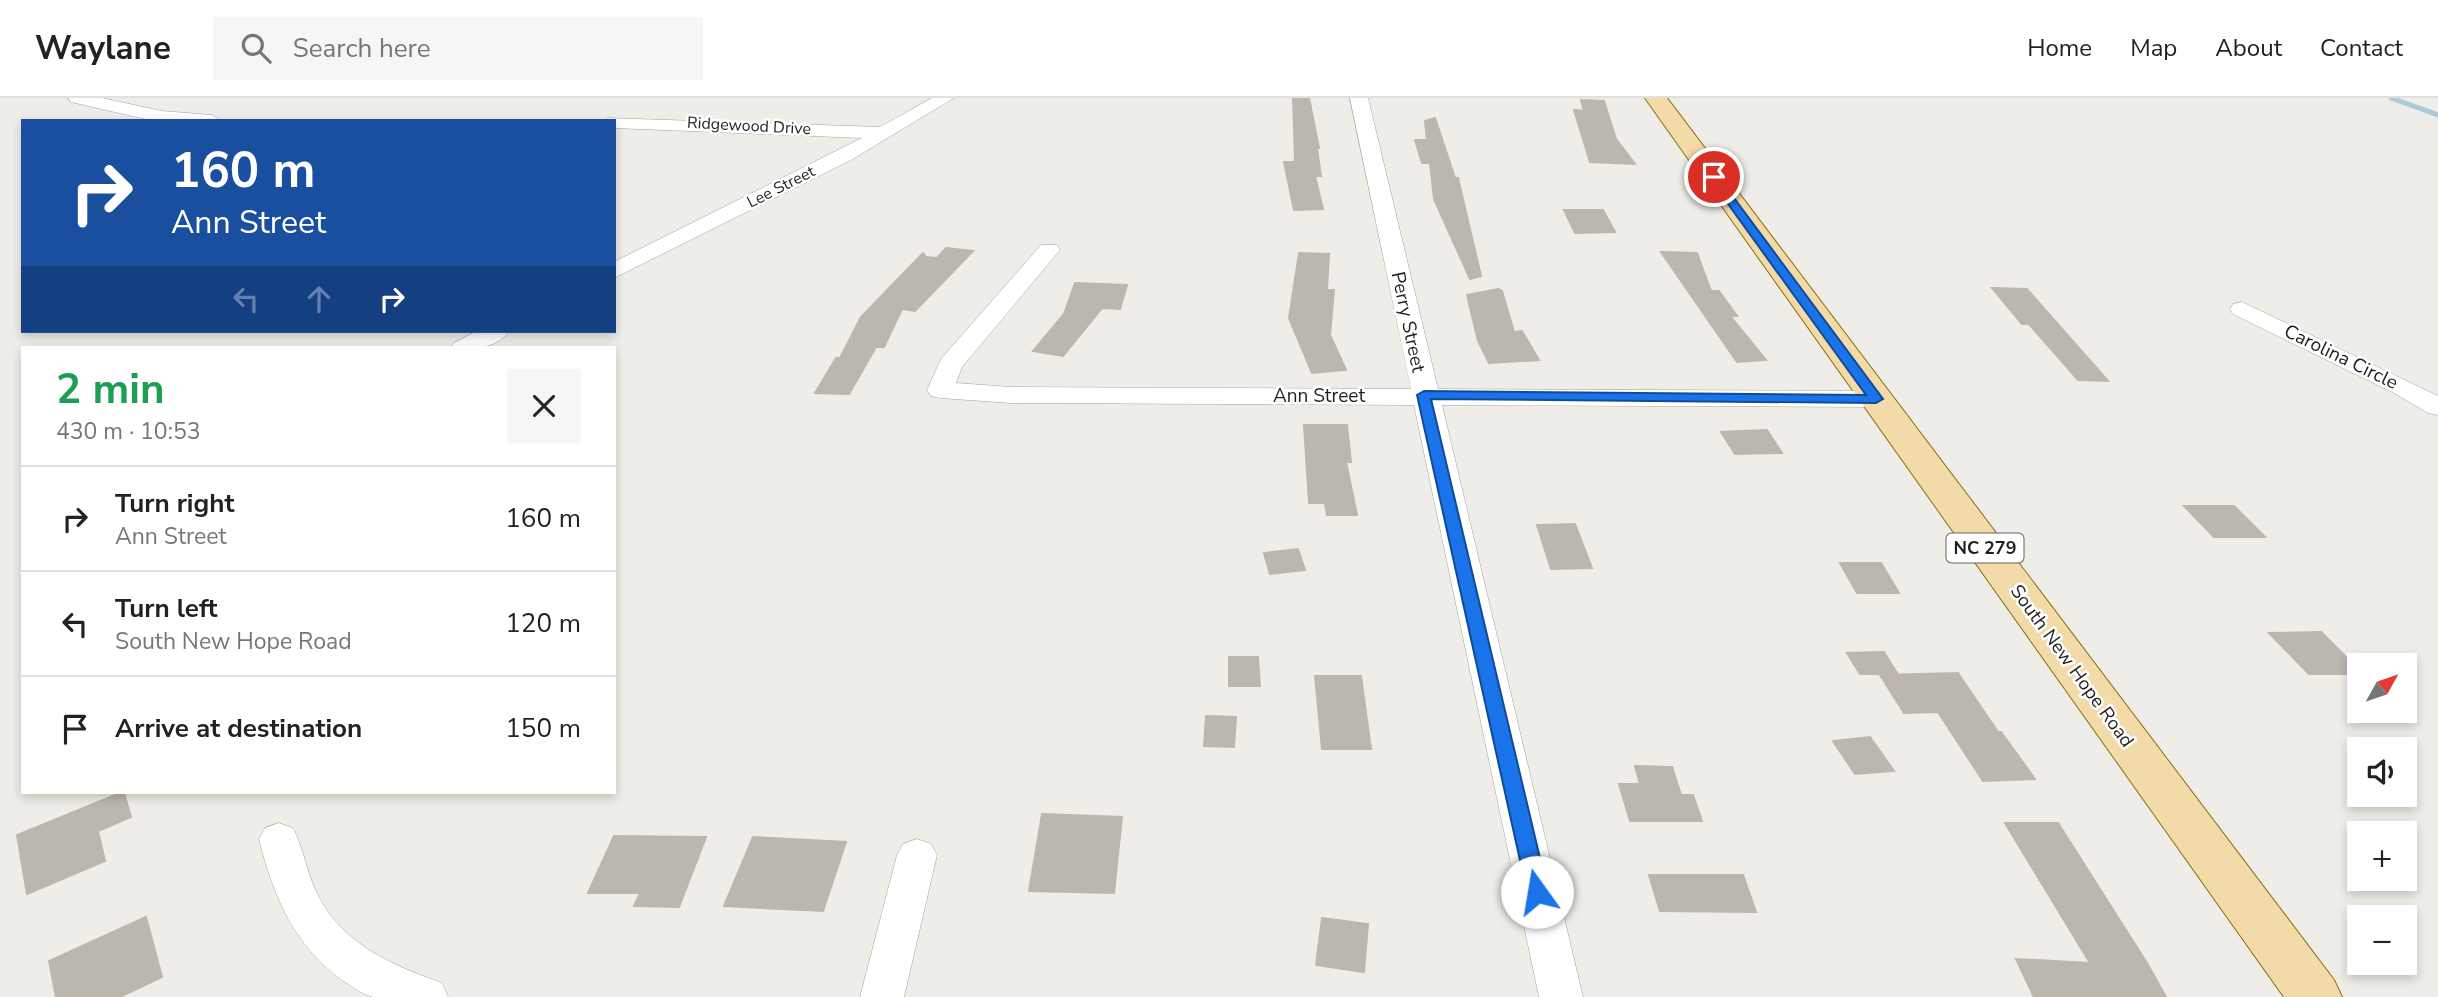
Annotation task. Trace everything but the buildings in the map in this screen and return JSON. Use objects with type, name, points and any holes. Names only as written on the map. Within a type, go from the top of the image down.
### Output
[{"type":"main road","name":"South New Hope Road","points":[[1656,98],[2315,997]]},
{"type":"street","points":[[77,98],[162,117],[187,119]]},
{"type":"street","name":"Lee Street","points":[[616,270],[844,156],[945,98]]},
{"type":"street","name":"Perry Street","points":[[1359,98],[1561,997]]},
{"type":"street","points":[[655,122],[669,106]]},
{"type":"street","name":"Ridgewood Drive","points":[[616,122],[884,133]]},
{"type":"street","name":"Ann Street","points":[[1049,250],[950,365],[940,390],[1025,396],[1424,395],[1876,399]]},
{"type":"street","name":"Carolina Circle","points":[[2242,309],[2403,387],[2438,407]]},
{"type":"street","points":[[467,346],[492,333]]},
{"type":"street","points":[[279,839],[285,867],[304,915],[331,947],[351,964],[426,997]]},
{"type":"street","points":[[882,997],[917,855]]},
{"type":"waterway","points":[[2391,98],[2438,115]]},
{"type":"route","points":[[1537,892],[1424,395],[1876,399],[1714,177]]}]
